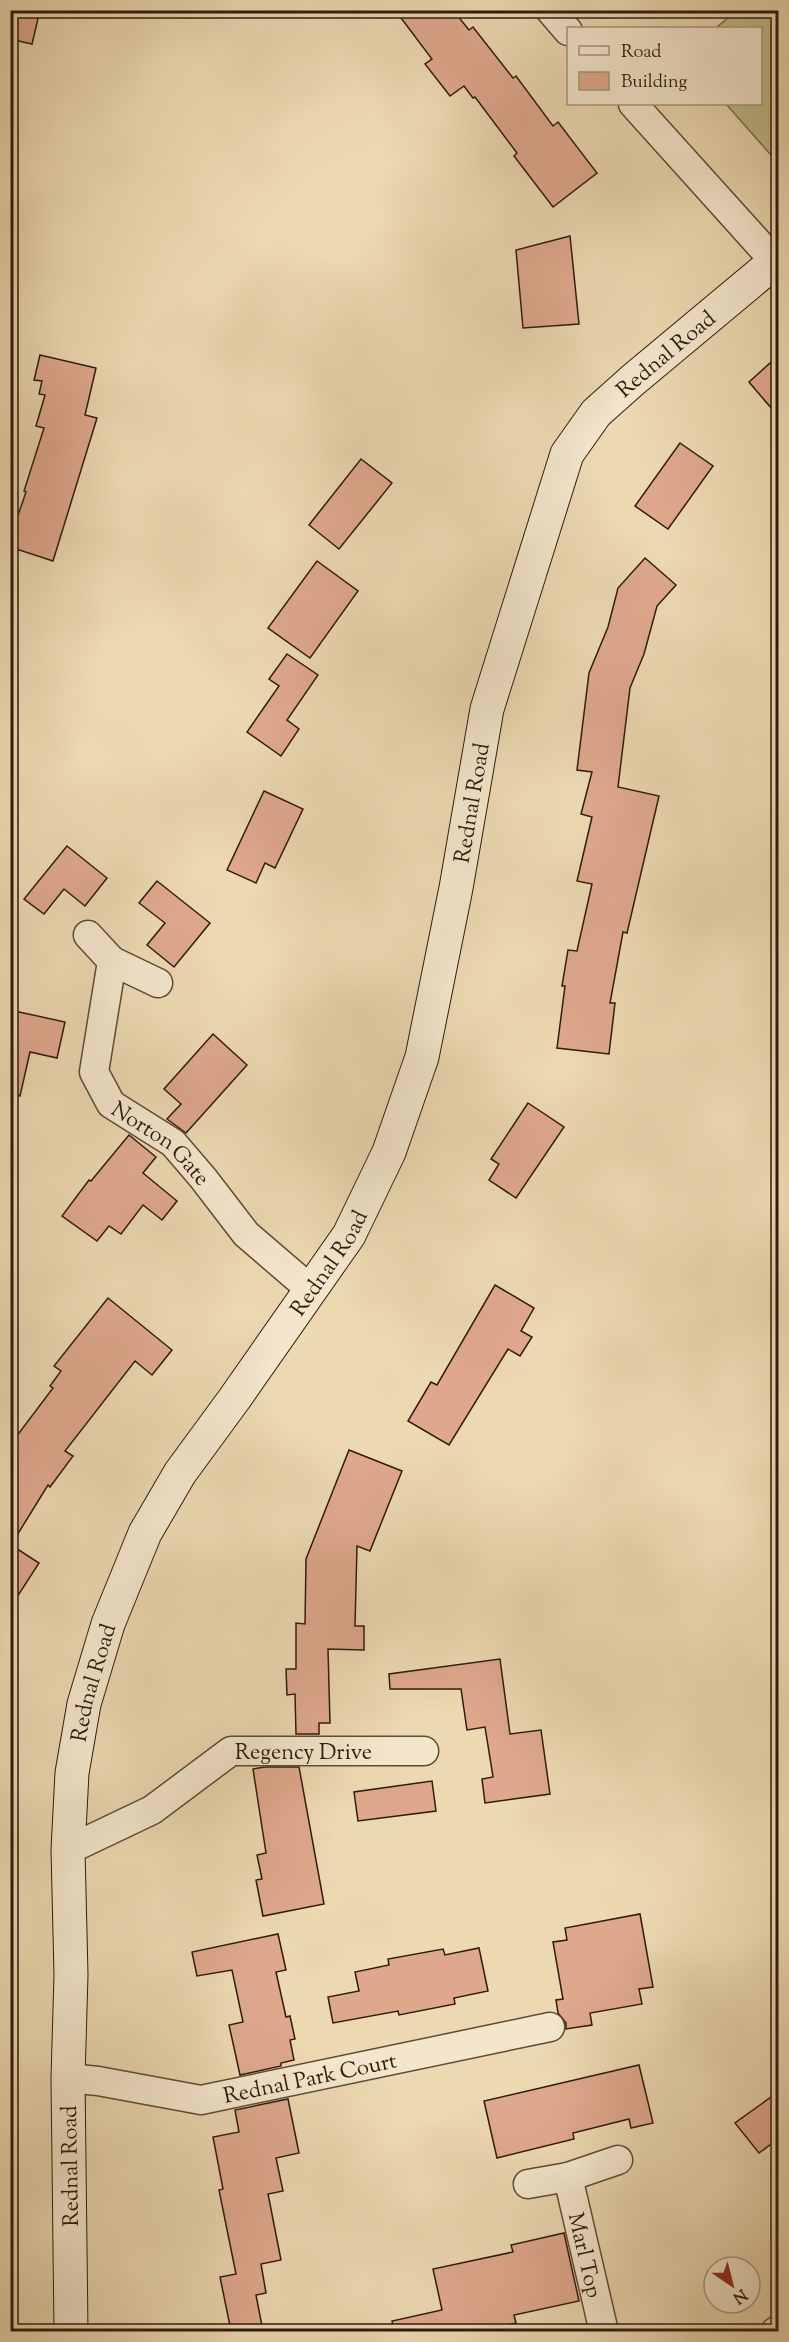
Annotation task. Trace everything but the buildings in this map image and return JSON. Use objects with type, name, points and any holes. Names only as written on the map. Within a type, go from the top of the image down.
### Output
[{"type":"street","points":[[550,10],[567,30]]},
{"type":"street","points":[[634,105],[778,262]]},
{"type":"street","name":"Rednal Road","points":[[71,2331],[68,2078],[71,1975],[68,1850],[72,1773],[84,1704],[108,1624],[145,1533],[180,1473],[349,1235],[389,1152],[422,1057],[456,888],[487,710],[567,454],[596,413],[778,262]]},
{"type":"street","points":[[88,935],[112,961],[159,983]]},
{"type":"street","name":"Norton Gate","points":[[112,961],[94,1072],[111,1104],[173,1143],[246,1234],[310,1289]]},
{"type":"street","name":"Regency Drive","points":[[68,1850],[152,1810],[231,1751],[424,1751]]},
{"type":"street","name":"Rednal Park Court","points":[[68,2078],[99,2081],[201,2100],[550,2027]]},
{"type":"street","points":[[528,2184],[567,2177],[618,2160]]},
{"type":"street","name":"Marl Top","points":[[567,2177],[604,2331]]},
{"type":"green space","points":[[736,11],[778,11],[778,163],[727,105],[762,105],[762,27],[717,27]]}]
